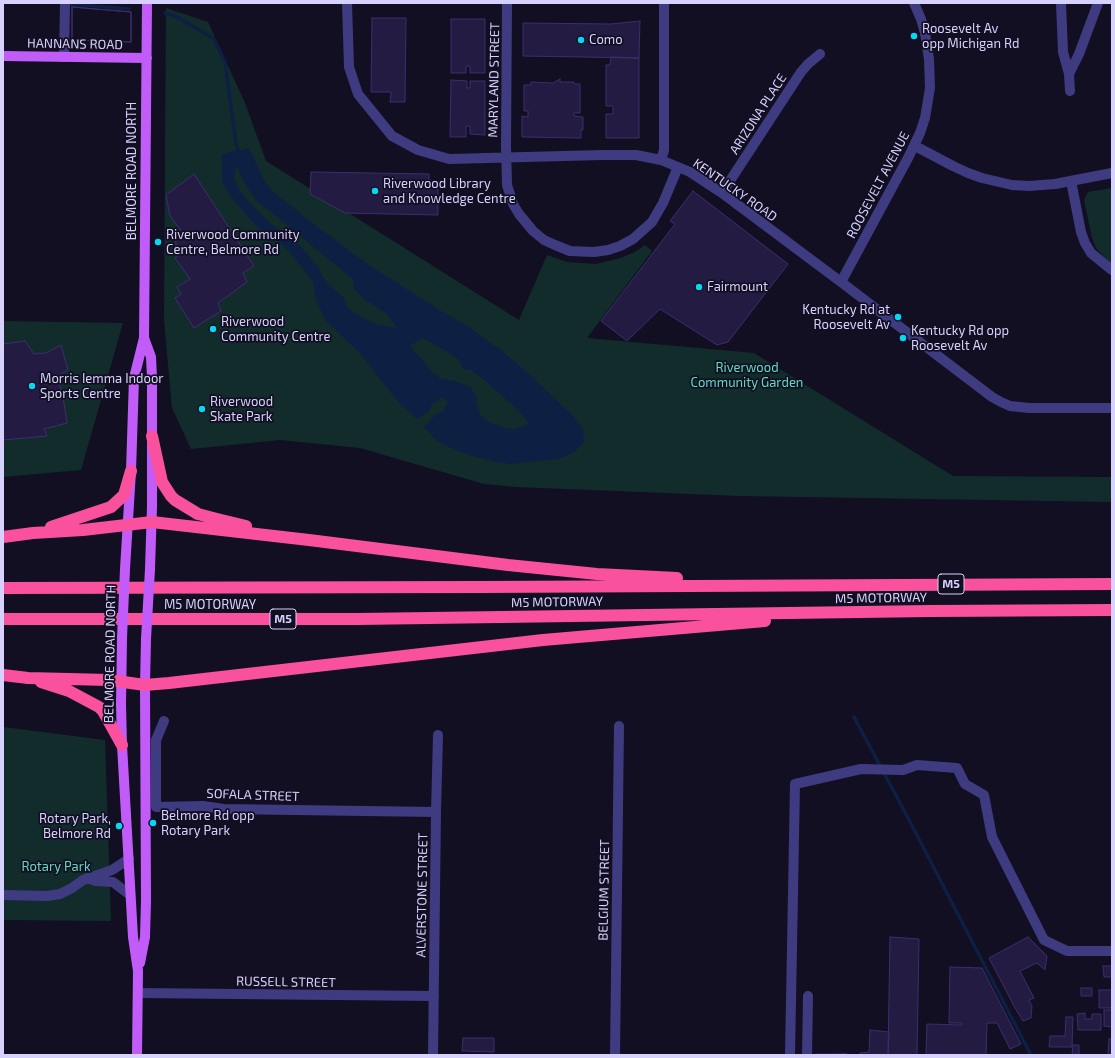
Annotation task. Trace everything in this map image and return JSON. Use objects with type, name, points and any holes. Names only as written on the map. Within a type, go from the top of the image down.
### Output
[{"type":"highway","points":[[152,436],[162,482],[175,500],[198,514],[309,540]]},
{"type":"highway","points":[[33,533],[111,508],[124,495],[131,472]]},
{"type":"highway","points":[[3,537],[152,522],[515,566],[597,574],[790,585]]},
{"type":"highway","name":"M5 MOTORWAY","points":[[3,588],[1112,584]]},
{"type":"highway","name":"M5 MOTORWAY","points":[[3,619],[358,619],[1112,610]]},
{"type":"highway","points":[[3,675],[28,678],[108,680],[145,685],[577,637],[860,612]]},
{"type":"highway","points":[[28,678],[69,691],[99,707],[103,711],[122,745]]},
{"type":"main road","name":"BELMORE ROAD NORTH","points":[[137,1055],[138,971],[133,937],[130,895],[122,745],[121,682],[134,378],[144,338],[147,3]]},
{"type":"main road","name":"HANNANS ROAD","points":[[3,56],[147,58]]},
{"type":"main road","name":"BELMORE ROAD NORTH","points":[[138,971],[145,937],[145,685],[152,522],[152,378],[151,357],[144,338]]},
{"type":"street","points":[[64,57],[65,3]]},
{"type":"street","name":"KENTUCKY ROAD","points":[[347,3],[349,68],[358,94],[392,136],[418,150],[449,159],[636,155],[661,160],[700,178],[722,193],[992,397],[1001,402],[1010,406],[1029,408],[1112,408]]},
{"type":"street","name":"MARYLAND STREET","points":[[507,3],[507,185],[513,204],[526,224],[544,240],[570,250],[583,252],[608,250],[620,246],[633,239],[652,222],[666,196],[678,167]]},
{"type":"street","points":[[661,160],[664,150],[664,3]]},
{"type":"street","name":"ROOSEVELT AVENUE","points":[[841,282],[915,146],[925,118],[928,103],[930,59],[921,19],[914,3]]},
{"type":"street","points":[[1061,3],[1064,52],[1069,74],[1070,91]]},
{"type":"street","points":[[1069,74],[1079,54],[1098,3]]},
{"type":"street","name":"ARIZONA PLACE","points":[[722,193],[801,72],[820,54]]},
{"type":"street","points":[[915,146],[968,173],[1012,185],[1029,186],[1055,184],[1112,173]]},
{"type":"street","points":[[1071,181],[1084,243],[1091,253],[1112,270]]},
{"type":"street","name":"SOFALA STREET","points":[[164,721],[156,740],[156,807],[203,806],[224,809],[436,812]]},
{"type":"street","name":"BELGIUM STREET","points":[[615,1055],[619,726]]},
{"type":"street","name":"ALVERSTONE STREET","points":[[433,1055],[438,735]]},
{"type":"street","points":[[790,1055],[795,784],[861,769],[903,770],[917,765],[956,768],[965,784],[984,795],[992,836],[1044,940],[1067,951],[1112,952]]},
{"type":"street","points":[[3,895],[47,896],[60,894],[87,878],[112,870],[129,859]]},
{"type":"street","points":[[87,878],[96,881],[112,882],[130,895]]},
{"type":"street","name":"RUSSELL STREET","points":[[138,993],[434,996]]},
{"type":"street","points":[[807,1055],[808,996]]},
{"type":"green space","name":"Riverwood Community Garden","points":[[166,8],[208,22],[245,103],[266,161],[519,320],[547,255],[567,262],[596,264],[621,258],[635,252],[645,245],[652,251],[587,338],[754,353],[953,476],[1112,477],[1112,502],[740,496],[516,487],[484,484],[360,448],[280,440],[191,449],[172,408],[164,320]]},
{"type":"green space","points":[[1112,188],[1112,265],[1096,248],[1092,238],[1084,200],[1088,192]]},
{"type":"green space","points":[[3,321],[123,323],[81,470],[3,477]]},
{"type":"green space","name":"Rotary Park","points":[[3,727],[105,740],[111,921],[3,920]]},
{"type":"water","points":[[249,148],[263,178],[271,190],[302,215],[366,263],[470,328],[502,351],[527,372],[572,415],[583,428],[584,441],[575,452],[559,459],[511,464],[472,456],[437,441],[424,427],[435,415],[443,411],[448,402],[442,397],[433,403],[429,411],[417,419],[398,402],[361,354],[326,321],[316,301],[313,282],[300,265],[284,246],[255,225],[233,199],[222,183],[222,154]],"holes":[[[236,165],[245,184],[256,200],[353,279],[354,288],[364,299],[387,314],[397,328],[378,325],[361,317],[347,307],[343,297],[329,285],[322,276],[319,268],[303,249],[291,237],[273,226],[248,201],[238,188],[234,179]],[[422,338],[458,359],[464,370],[471,370],[483,379],[518,410],[529,424],[514,429],[505,428],[491,423],[480,415],[476,396],[470,387],[455,381],[441,379],[431,371],[410,346]]]},
{"type":"building","points":[[72,7],[131,12],[131,42],[72,40]]},
{"type":"building","points":[[72,7],[131,12],[131,42],[72,40]]},
{"type":"building","points":[[372,18],[406,18],[405,102],[390,102],[391,92],[371,92]]},
{"type":"building","points":[[451,19],[485,19],[485,73],[470,73],[470,66],[466,66],[466,73],[451,73]]},
{"type":"building","name":"Como","points":[[640,21],[639,58],[523,56],[523,23],[611,24]]},
{"type":"building","name":"Como","points":[[611,57],[639,58],[639,138],[606,138],[606,114],[613,114],[613,106],[606,106],[606,65],[610,65]]},
{"type":"building","name":"Como","points":[[560,79],[560,82],[574,82],[574,84],[580,84],[580,113],[574,113],[574,116],[583,117],[583,130],[581,130],[581,138],[522,137],[522,116],[528,117],[528,111],[524,111],[524,85],[531,85],[531,82],[553,83]]},
{"type":"building","points":[[451,80],[467,81],[467,88],[470,88],[470,81],[485,81],[485,135],[470,134],[470,126],[466,126],[466,137],[450,137]]},
{"type":"building","points":[[311,172],[429,174],[429,180],[435,181],[434,188],[438,189],[438,215],[345,213],[310,194]]},
{"type":"building","name":"Riverwood Community Centre","points":[[194,174],[254,266],[243,273],[247,282],[218,303],[221,311],[194,328],[175,298],[181,294],[177,287],[190,279],[175,258],[181,253],[176,246],[176,238],[183,233],[170,216],[166,195]]},
{"type":"building","name":"Fairmount","points":[[693,191],[788,264],[728,342],[717,345],[660,309],[627,341],[601,321],[675,224],[670,221]]},
{"type":"building","name":"Morris Iemma Indoor Sports Centre","points":[[25,341],[34,354],[46,353],[61,345],[68,370],[57,376],[63,397],[67,423],[44,429],[47,436],[3,440],[3,344]]},
{"type":"building","points":[[890,937],[919,939],[917,1055],[888,1055]]},
{"type":"building","points":[[1028,937],[1047,956],[1045,970],[1037,963],[1020,971],[1034,998],[1029,1000],[1032,1006],[1031,1018],[1023,1021],[989,958]]},
{"type":"building","points":[[1103,966],[1112,966],[1112,977],[1104,977]]},
{"type":"building","points":[[950,967],[982,968],[1021,1044],[1010,1049],[997,1023],[987,1023],[986,1055],[926,1055],[927,1024],[962,1025],[962,1023],[949,1023]]},
{"type":"building","points":[[1081,988],[1092,988],[1092,996],[1081,996]]},
{"type":"building","points":[[1099,990],[1112,990],[1112,1008],[1099,1008]]},
{"type":"building","points":[[1104,1010],[1112,1010],[1112,1027],[1104,1026]]},
{"type":"building","points":[[1085,1013],[1085,1019],[1092,1019],[1092,1014],[1101,1014],[1101,1030],[1078,1030],[1077,1014]]},
{"type":"building","points":[[1066,1017],[1073,1017],[1072,1047],[1049,1047],[1050,1036],[1065,1036]]},
{"type":"building","points":[[870,1030],[889,1032],[888,1055],[860,1055],[860,1053],[869,1052]]},
{"type":"building","points":[[463,1038],[494,1038],[494,1052],[462,1051]]},
{"type":"building","points":[[1109,1039],[1112,1039],[1112,1055],[1108,1055]]},
{"type":"building","points":[[1073,1045],[1079,1045],[1079,1055],[1072,1055]]},
{"type":"building","points":[[816,1054],[847,1054],[816,1055]]},
{"type":"waterway","points":[[70,4],[129,9]]},
{"type":"waterway","points":[[165,13],[175,16],[213,38],[225,62],[236,143],[239,153]]},
{"type":"waterway","points":[[854,717],[1031,1055]]},
{"type":"place","name":"Roosevelt Av opp Michigan Rd","points":[[914,36]]},
{"type":"place","name":"Como","points":[[581,40]]},
{"type":"place","name":"Riverwood Library and Knowledge Centre","points":[[375,191]]},
{"type":"place","name":"Riverwood Community Centre, Belmore Rd","points":[[158,242]]},
{"type":"place","name":"Fairmount","points":[[699,287]]},
{"type":"place","name":"Kentucky Rd at Roosevelt Av","points":[[898,317]]},
{"type":"place","name":"Riverwood Community Centre","points":[[213,329]]},
{"type":"place","name":"Kentucky Rd opp Roosevelt Av","points":[[903,338]]},
{"type":"place","name":"Morris Iemma Indoor Sports Centre","points":[[32,386]]},
{"type":"place","name":"Riverwood Skate Park","points":[[202,409]]},
{"type":"place","name":"Belmore Rd opp Rotary Park","points":[[153,823]]},
{"type":"place","name":"Rotary Park, Belmore Rd","points":[[119,826]]}]
